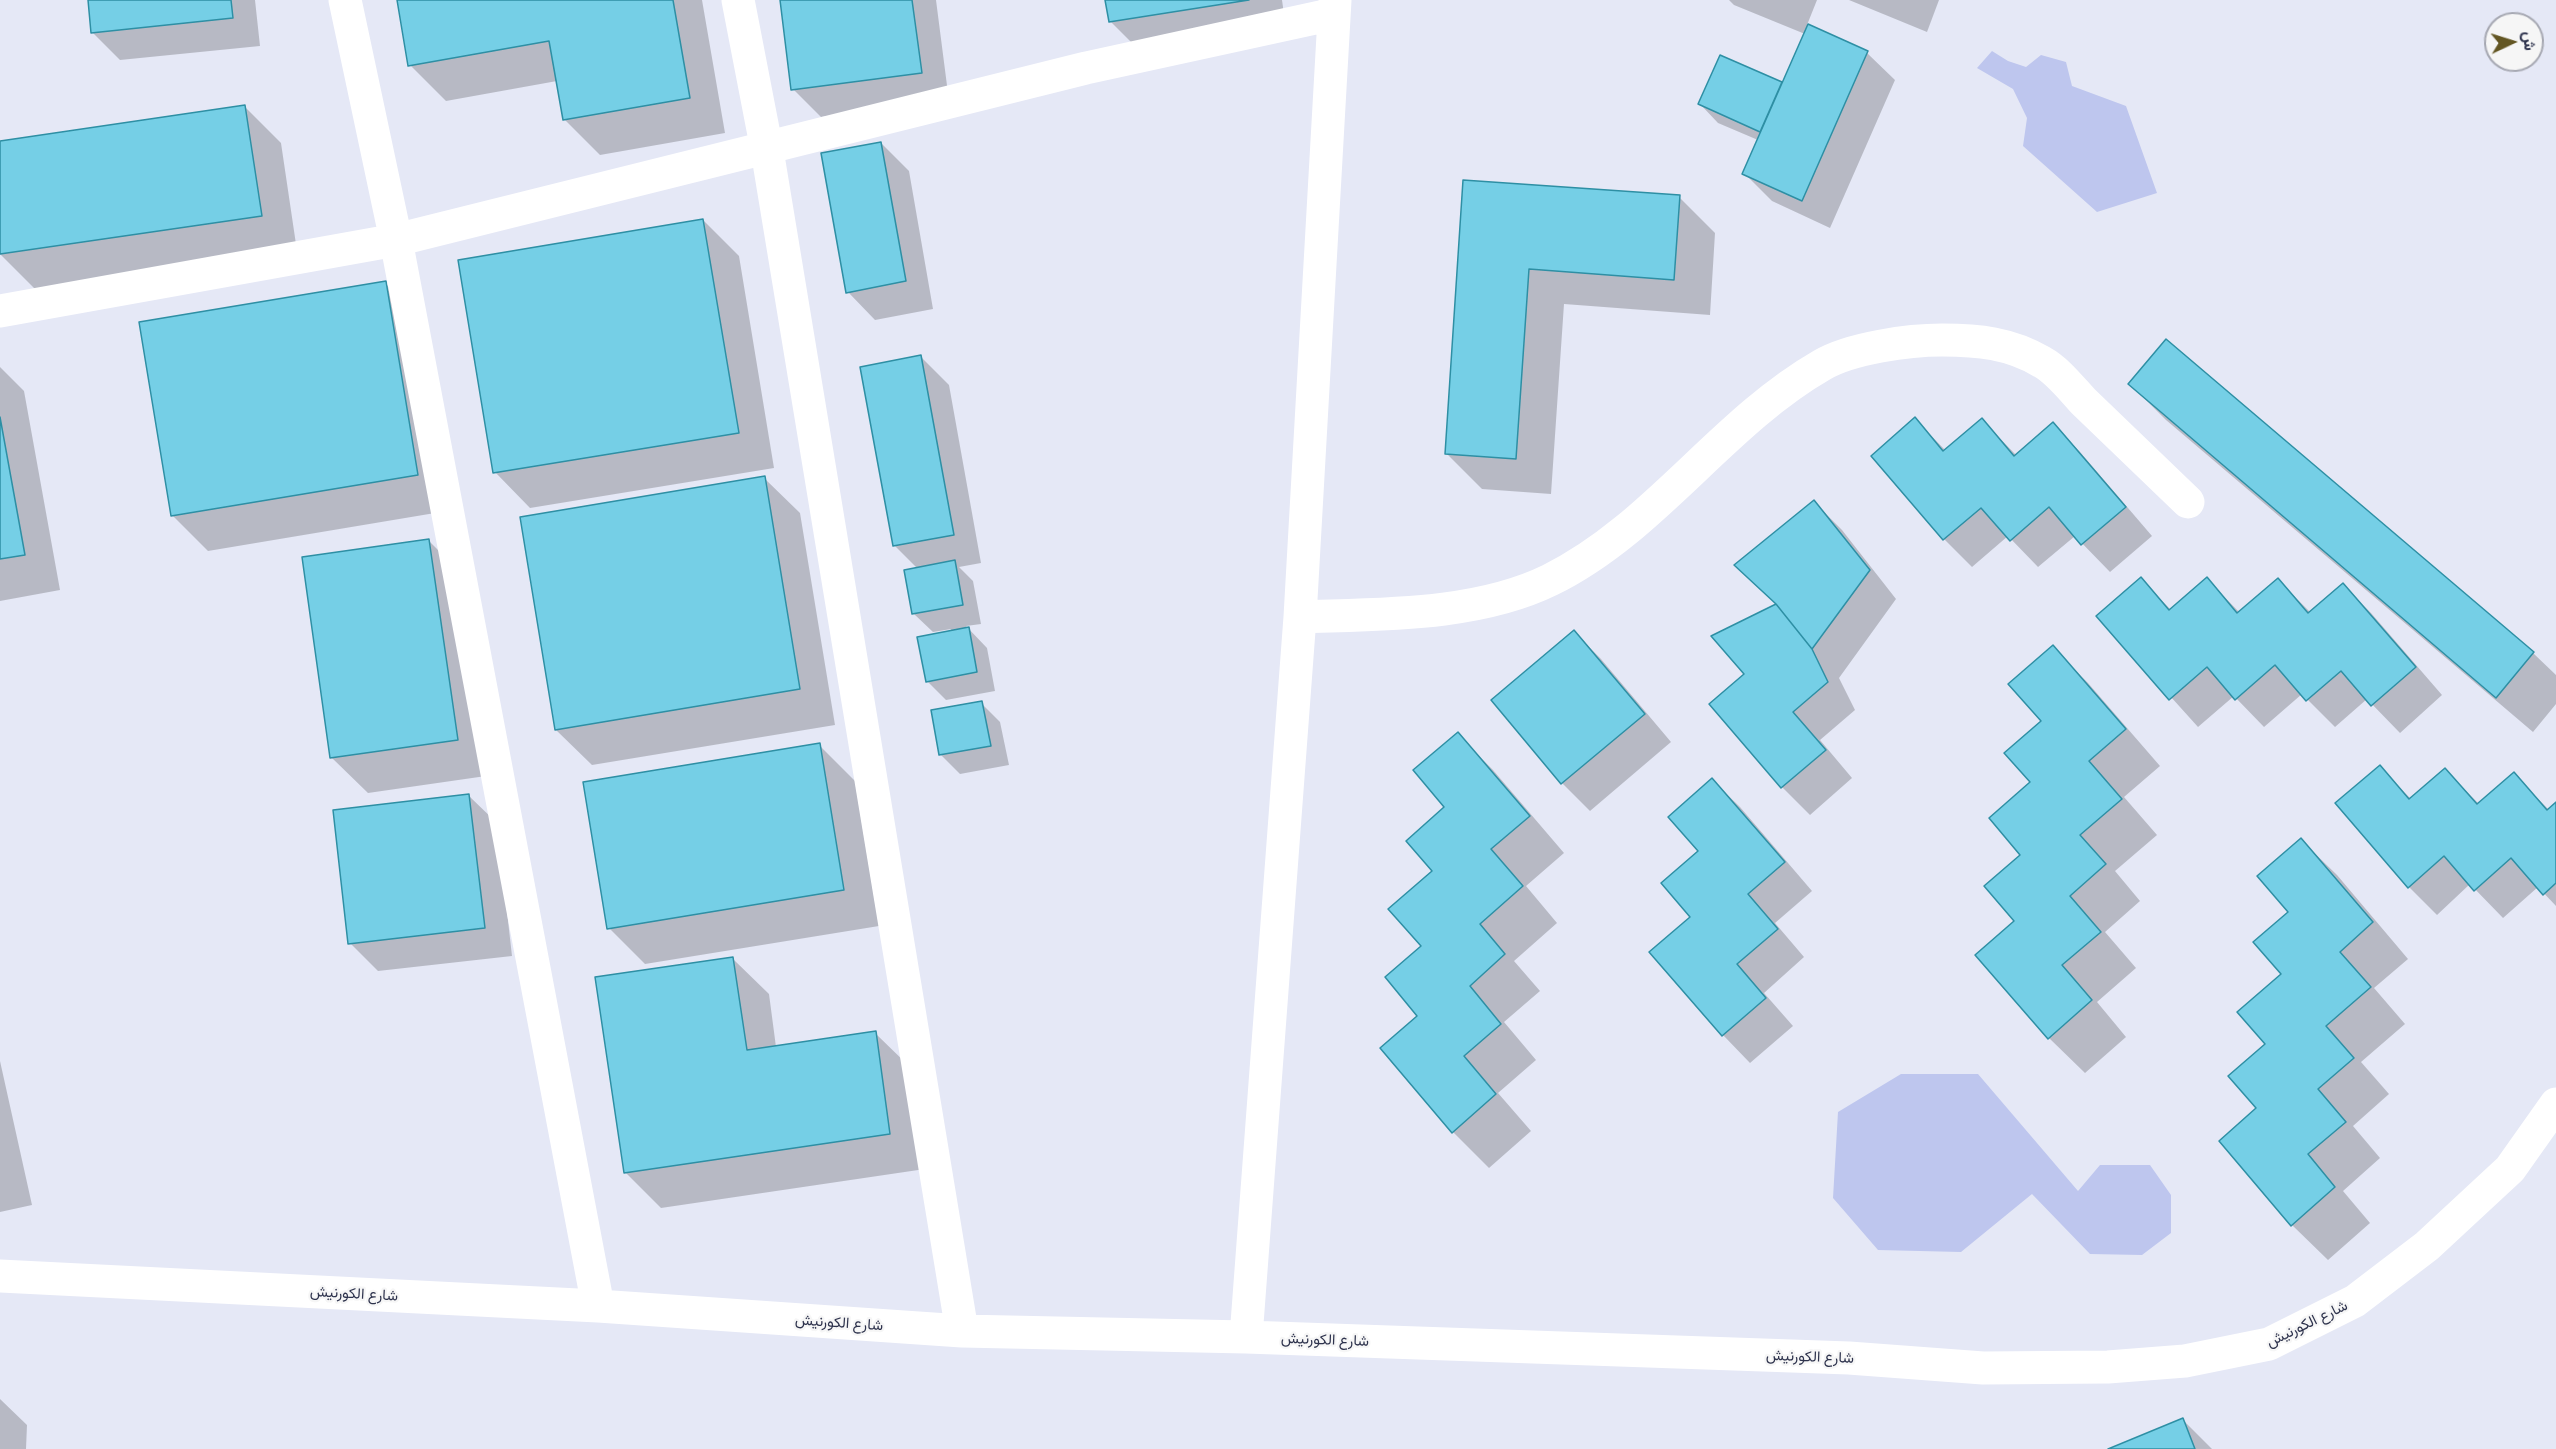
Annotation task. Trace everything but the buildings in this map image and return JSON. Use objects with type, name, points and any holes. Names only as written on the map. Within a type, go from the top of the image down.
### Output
[{"type":"street","points":[[345,0],[396,240],[598,1306]]},
{"type":"street","points":[[738,0],[767,150],[962,1331]]},
{"type":"street","points":[[0,311],[396,240],[620,183],[767,150],[1334,7],[1300,617],[1246,1337]]},
{"type":"street","points":[[1300,617],[1376,614],[1460,606],[1505,597],[1548,581],[1594,556],[1779,393],[1824,363],[1879,346],[1925,340],[1968,340],[2004,344],[2044,363],[2188,502]]},
{"type":"street","name":"شارع الكورنيش","points":[[0,1276],[598,1306],[962,1331],[1246,1337],[1849,1358],[1983,1368],[2108,1367],[2185,1361],[2269,1344],[2355,1301],[2427,1246],[2510,1169],[2556,1104]]},
{"type":"water","points":[[1992,51],[2008,61],[2026,67],[2041,55],[2066,62],[2072,86],[2126,106],[2157,193],[2097,212],[2023,146],[2027,118],[2013,89],[1977,68]]},
{"type":"water","points":[[1901,1074],[1978,1074],[2078,1191],[2100,1165],[2150,1165],[2171,1195],[2171,1233],[2142,1255],[2090,1254],[2032,1194],[1961,1252],[1878,1250],[1833,1198],[1838,1112]]}]
